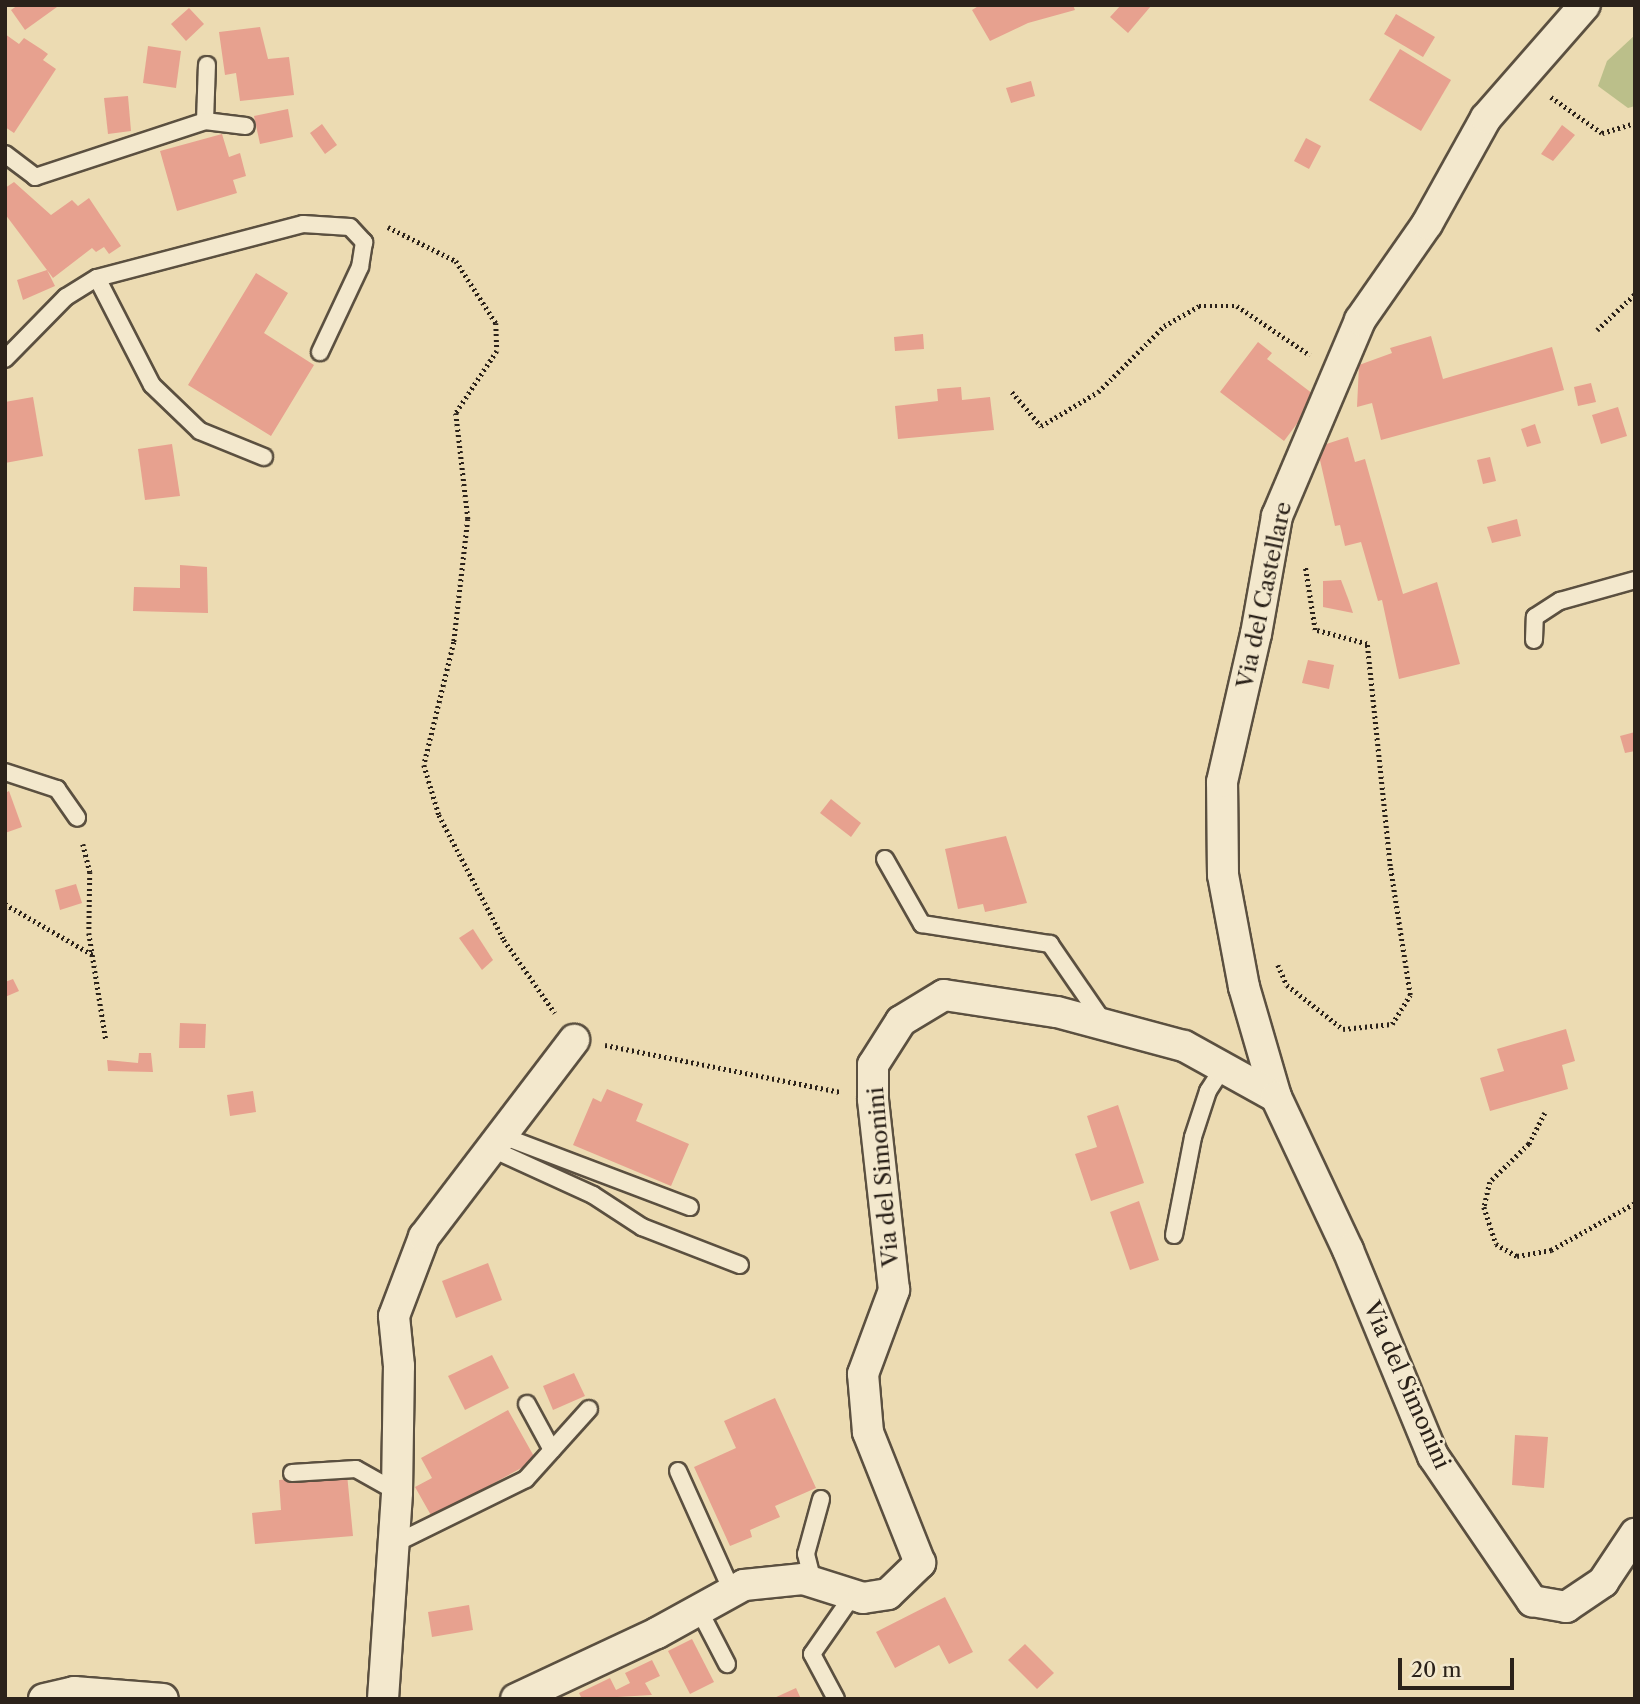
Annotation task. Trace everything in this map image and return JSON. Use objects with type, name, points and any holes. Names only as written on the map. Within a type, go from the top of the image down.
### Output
[{"type":"street","name":"Via del Castellare","points":[[1276,1097],[1244,987],[1223,875],[1222,782],[1256,635],[1277,516],[1334,373],[1360,320],[1427,224],[1486,118],[1585,5]]},
{"type":"street","name":"Via del Simonini","points":[[533,1695],[744,1585],[813,1582],[853,1595],[888,1594],[920,1563],[868,1432],[863,1374],[894,1290],[873,1099],[873,1065],[901,1021],[944,995],[1057,1012],[1184,1046],[1276,1097],[1348,1250],[1433,1457],[1532,1601],[1566,1607],[1603,1582],[1635,1534]]},
{"type":"street","points":[[383,1699],[397,1492],[399,1366],[394,1316],[424,1237],[574,1040]]},
{"type":"street","points":[[44,1699],[74,1692],[163,1699]]},
{"type":"lane","points":[[205,121],[207,65]]},
{"type":"lane","points":[[5,154],[35,177],[205,121],[246,127]]},
{"type":"lane","points":[[5,359],[66,297],[97,278],[303,224],[350,227],[364,242],[360,267],[320,352]]},
{"type":"lane","points":[[97,278],[152,385],[200,431],[264,457]]},
{"type":"lane","points":[[1534,640],[1535,617],[1560,601],[1635,580]]},
{"type":"lane","points":[[5,772],[57,789],[77,818]]},
{"type":"lane","points":[[885,859],[922,924],[1050,944],[1106,1025]]},
{"type":"lane","points":[[1174,1236],[1194,1137],[1208,1091],[1223,1068]]},
{"type":"lane","points":[[495,1141],[690,1208]]},
{"type":"lane","points":[[495,1141],[593,1195],[642,1227],[740,1265]]},
{"type":"lane","points":[[527,1404],[552,1450]]},
{"type":"lane","points":[[394,1544],[526,1479],[589,1409]]},
{"type":"lane","points":[[292,1474],[355,1469],[397,1492]]},
{"type":"lane","points":[[678,1471],[732,1591]]},
{"type":"lane","points":[[813,1582],[806,1554],[821,1499]]},
{"type":"lane","points":[[836,1699],[812,1654],[853,1595]]},
{"type":"lane","points":[[699,1610],[727,1664]]},
{"type":"path","points":[[1522,77],[1602,133],[1635,122]]},
{"type":"path","points":[[350,227],[375,221],[456,261],[496,323],[496,351],[456,413],[468,519],[454,642],[424,765],[439,815],[504,940],[574,1040],[770,1075],[873,1099]]},
{"type":"path","points":[[1597,330],[1635,294]]},
{"type":"path","points":[[1012,392],[1041,426],[1098,392],[1164,326],[1199,306],[1237,306],[1334,373]]},
{"type":"path","points":[[1271,952],[1287,985],[1343,1029],[1392,1024],[1410,995],[1391,866],[1367,644],[1315,630],[1303,551]]},
{"type":"path","points":[[77,818],[90,872],[89,933],[106,1040]]},
{"type":"path","points":[[5,904],[93,955]]},
{"type":"path","points":[[1545,1113],[1529,1144],[1490,1182],[1484,1208],[1496,1244],[1517,1256],[1551,1250],[1635,1203]]},
{"type":"green space","points":[[1635,35],[1635,106],[1628,108],[1598,86],[1607,61]]},
{"type":"building","points":[[18,5],[57,7],[25,30],[11,10]]},
{"type":"building","points":[[980,5],[1073,5],[1075,10],[1028,23],[990,41],[972,10]]},
{"type":"building","points":[[1121,5],[1151,6],[1128,33],[1110,17]]},
{"type":"building","points":[[189,8],[204,24],[186,41],[171,24]]},
{"type":"building","points":[[1396,14],[1435,37],[1423,57],[1384,34]]},
{"type":"building","points":[[260,27],[268,59],[289,57],[294,95],[240,101],[236,73],[225,75],[219,32]]},
{"type":"building","points":[[5,34],[19,44],[24,38],[41,49],[48,54],[43,60],[56,69],[14,133],[5,127]]},
{"type":"building","points":[[148,46],[181,51],[176,88],[143,83]]},
{"type":"building","points":[[1400,49],[1451,80],[1421,131],[1369,100]]},
{"type":"building","points":[[1031,81],[1035,96],[1011,103],[1006,88]]},
{"type":"building","points":[[128,96],[131,131],[108,134],[104,98]]},
{"type":"building","points":[[288,109],[293,137],[260,144],[254,116]]},
{"type":"building","points":[[322,124],[337,145],[325,154],[310,133]]},
{"type":"building","points":[[1562,125],[1575,135],[1553,161],[1541,154]]},
{"type":"building","points":[[222,134],[229,157],[240,153],[246,176],[233,180],[237,193],[177,211],[160,151]]},
{"type":"building","points":[[1306,138],[1321,146],[1309,169],[1294,161]]},
{"type":"building","points":[[14,182],[51,215],[72,200],[78,206],[89,198],[121,246],[109,254],[104,247],[96,252],[92,248],[53,278],[5,214],[5,188]]},
{"type":"building","points":[[47,270],[55,286],[23,300],[17,280]]},
{"type":"building","points":[[256,273],[288,293],[264,333],[314,365],[271,436],[188,385]]},
{"type":"building","points":[[923,334],[924,349],[895,351],[894,337]]},
{"type":"building","points":[[1431,336],[1443,379],[1552,347],[1564,390],[1381,440],[1372,403],[1357,407],[1359,365],[1392,353],[1390,348]]},
{"type":"building","points":[[1258,342],[1272,353],[1267,359],[1317,397],[1284,441],[1220,392]]},
{"type":"building","points":[[1591,383],[1596,402],[1578,406],[1574,387]]},
{"type":"building","points":[[961,387],[962,400],[990,397],[994,430],[898,439],[895,406],[938,401],[937,389]]},
{"type":"building","points":[[33,397],[43,456],[5,463],[5,402]]},
{"type":"building","points":[[1618,407],[1627,436],[1601,444],[1592,415]]},
{"type":"building","points":[[1535,424],[1541,443],[1527,447],[1521,429]]},
{"type":"building","points":[[1348,437],[1355,462],[1365,459],[1403,594],[1437,582],[1460,664],[1399,679],[1382,600],[1378,601],[1361,542],[1345,546],[1340,525],[1335,526],[1317,447]]},
{"type":"building","points":[[172,444],[180,496],[145,500],[138,449]]},
{"type":"building","points":[[1490,457],[1496,481],[1483,484],[1477,460]]},
{"type":"building","points":[[1517,519],[1521,536],[1492,543],[1487,527]]},
{"type":"building","points":[[180,565],[207,567],[208,613],[133,611],[134,587],[180,588]]},
{"type":"building","points":[[1341,580],[1353,613],[1323,607],[1323,581]]},
{"type":"building","points":[[1308,660],[1334,665],[1329,689],[1302,683]]},
{"type":"building","points":[[1635,732],[1635,751],[1625,753],[1620,736]]},
{"type":"building","points":[[9,791],[22,827],[5,833],[5,793]]},
{"type":"building","points":[[831,799],[861,823],[851,837],[820,813]]},
{"type":"building","points":[[1006,836],[1027,903],[985,912],[983,904],[958,909],[945,849]]},
{"type":"building","points":[[76,884],[82,903],[60,910],[55,890]]},
{"type":"building","points":[[473,929],[493,960],[482,970],[459,938]]},
{"type":"building","points":[[13,979],[19,991],[5,997],[5,982]]},
{"type":"building","points":[[180,1023],[206,1024],[205,1048],[179,1048]]},
{"type":"building","points":[[1566,1029],[1575,1061],[1562,1065],[1568,1089],[1490,1111],[1480,1078],[1504,1071],[1497,1049]]},
{"type":"building","points":[[139,1053],[151,1053],[153,1072],[108,1071],[107,1060],[138,1063]]},
{"type":"building","points":[[607,1089],[643,1104],[636,1121],[689,1144],[671,1186],[573,1145],[593,1098],[601,1102]]},
{"type":"building","points":[[253,1091],[256,1112],[230,1116],[227,1095]]},
{"type":"building","points":[[1118,1105],[1144,1183],[1091,1201],[1075,1154],[1097,1147],[1087,1116]]},
{"type":"building","points":[[1139,1201],[1159,1260],[1130,1270],[1110,1212]]},
{"type":"building","points":[[488,1263],[502,1300],[456,1318],[442,1281]]},
{"type":"building","points":[[492,1355],[509,1388],[465,1410],[448,1376]]},
{"type":"building","points":[[574,1373],[585,1396],[553,1410],[543,1386]]},
{"type":"building","points":[[775,1398],[816,1488],[775,1506],[780,1517],[750,1530],[752,1537],[730,1546],[694,1467],[736,1448],[724,1421]]},
{"type":"building","points":[[508,1410],[536,1460],[432,1517],[415,1487],[432,1478],[421,1458]]},
{"type":"building","points":[[1515,1435],[1548,1437],[1544,1488],[1512,1485]]},
{"type":"building","points":[[347,1474],[353,1536],[255,1544],[252,1513],[281,1510],[279,1480]]},
{"type":"building","points":[[945,1597],[973,1652],[949,1664],[939,1645],[895,1668],[876,1632]]},
{"type":"building","points":[[469,1605],[473,1630],[432,1637],[428,1612]]},
{"type":"building","points":[[692,1639],[714,1682],[690,1694],[668,1651]]},
{"type":"building","points":[[1025,1644],[1054,1673],[1037,1689],[1008,1660]]},
{"type":"building","points":[[652,1660],[660,1676],[645,1683],[652,1695],[582,1699],[579,1693],[610,1678],[616,1690],[630,1683],[625,1673]]},
{"type":"building","points":[[796,1688],[801,1699],[772,1699]]}]
